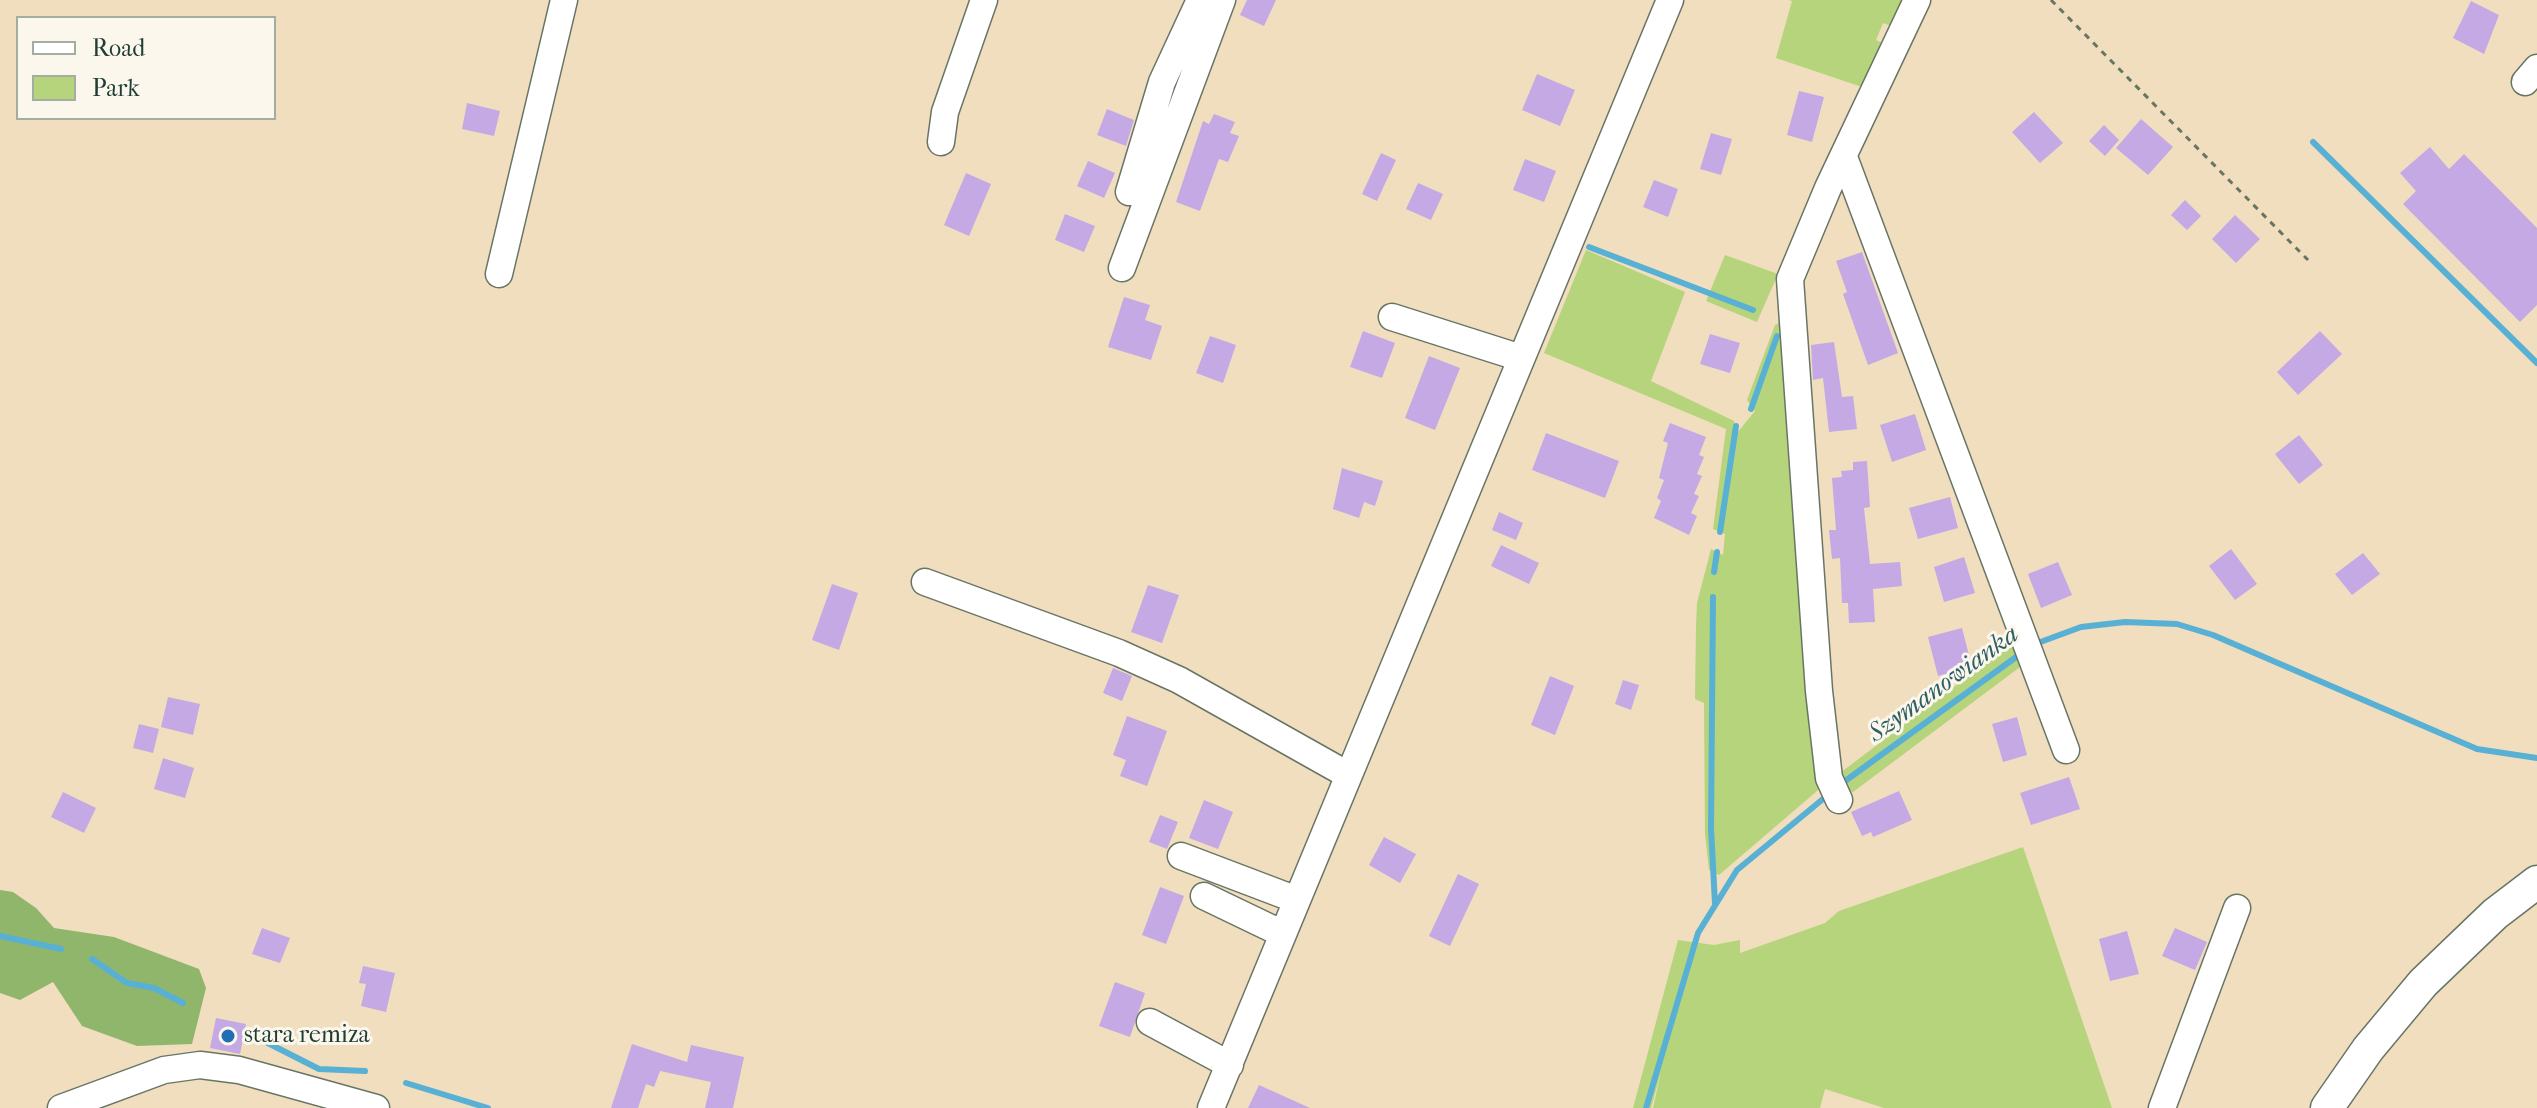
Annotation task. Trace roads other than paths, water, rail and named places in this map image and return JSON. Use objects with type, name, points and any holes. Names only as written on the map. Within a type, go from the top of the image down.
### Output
[{"type":"main road","points":[[2327,1108],[2368,1049],[2423,983],[2495,914],[2537,882]]},
{"type":"street","points":[[499,274],[564,0]]},
{"type":"street","points":[[941,142],[945,112],[984,0]]},
{"type":"street","points":[[1129,192],[1162,82],[1200,0]]},
{"type":"street","points":[[1122,268],[1222,0]]},
{"type":"street","points":[[1211,1108],[1670,0]]},
{"type":"street","points":[[1834,789],[1790,291],[1792,271],[1917,0]]},
{"type":"street","points":[[1844,157],[2066,750]]},
{"type":"street","points":[[1392,317],[1521,358]]},
{"type":"street","points":[[925,582],[1119,653],[1179,680],[1348,775]]},
{"type":"street","points":[[1181,856],[1297,900]]},
{"type":"street","points":[[1204,896],[1283,934]]},
{"type":"street","points":[[2162,1108],[2237,908]]},
{"type":"street","points":[[1150,1022],[1230,1065]]},
{"type":"street","points":[[61,1108],[164,1070],[200,1065],[239,1070],[376,1108]]},
{"type":"waterway","points":[[2313,142],[2537,363]]},
{"type":"waterway","points":[[1589,247],[1753,310]]},
{"type":"waterway","points":[[1751,409],[1777,336]]},
{"type":"waterway","points":[[1720,532],[1736,426]]},
{"type":"waterway","points":[[1714,572],[1717,552]]},
{"type":"waterway","points":[[1713,597],[1711,828],[1715,904]]},
{"type":"waterway","name":"Szymanowianka","points":[[2035,644],[2081,627],[2125,622],[2177,624],[2213,635],[2477,749],[2537,758]]},
{"type":"waterway","name":"Szymanowianka","points":[[1841,784],[2023,652]]},
{"type":"waterway","name":"Szymanowianka","points":[[1646,1108],[1698,933],[1737,870],[1829,794]]},
{"type":"waterway","name":"Szymanowianka","points":[[0,936],[61,949]]},
{"type":"waterway","name":"Szymanowianka","points":[[92,959],[127,983],[154,988],[183,1003]]},
{"type":"waterway","name":"Szymanowianka","points":[[252,1035],[319,1069],[365,1071]]},
{"type":"waterway","name":"Szymanowianka","points":[[406,1083],[488,1108]]},
{"type":"place","name":"stara remiza","points":[[228,1036]]}]
